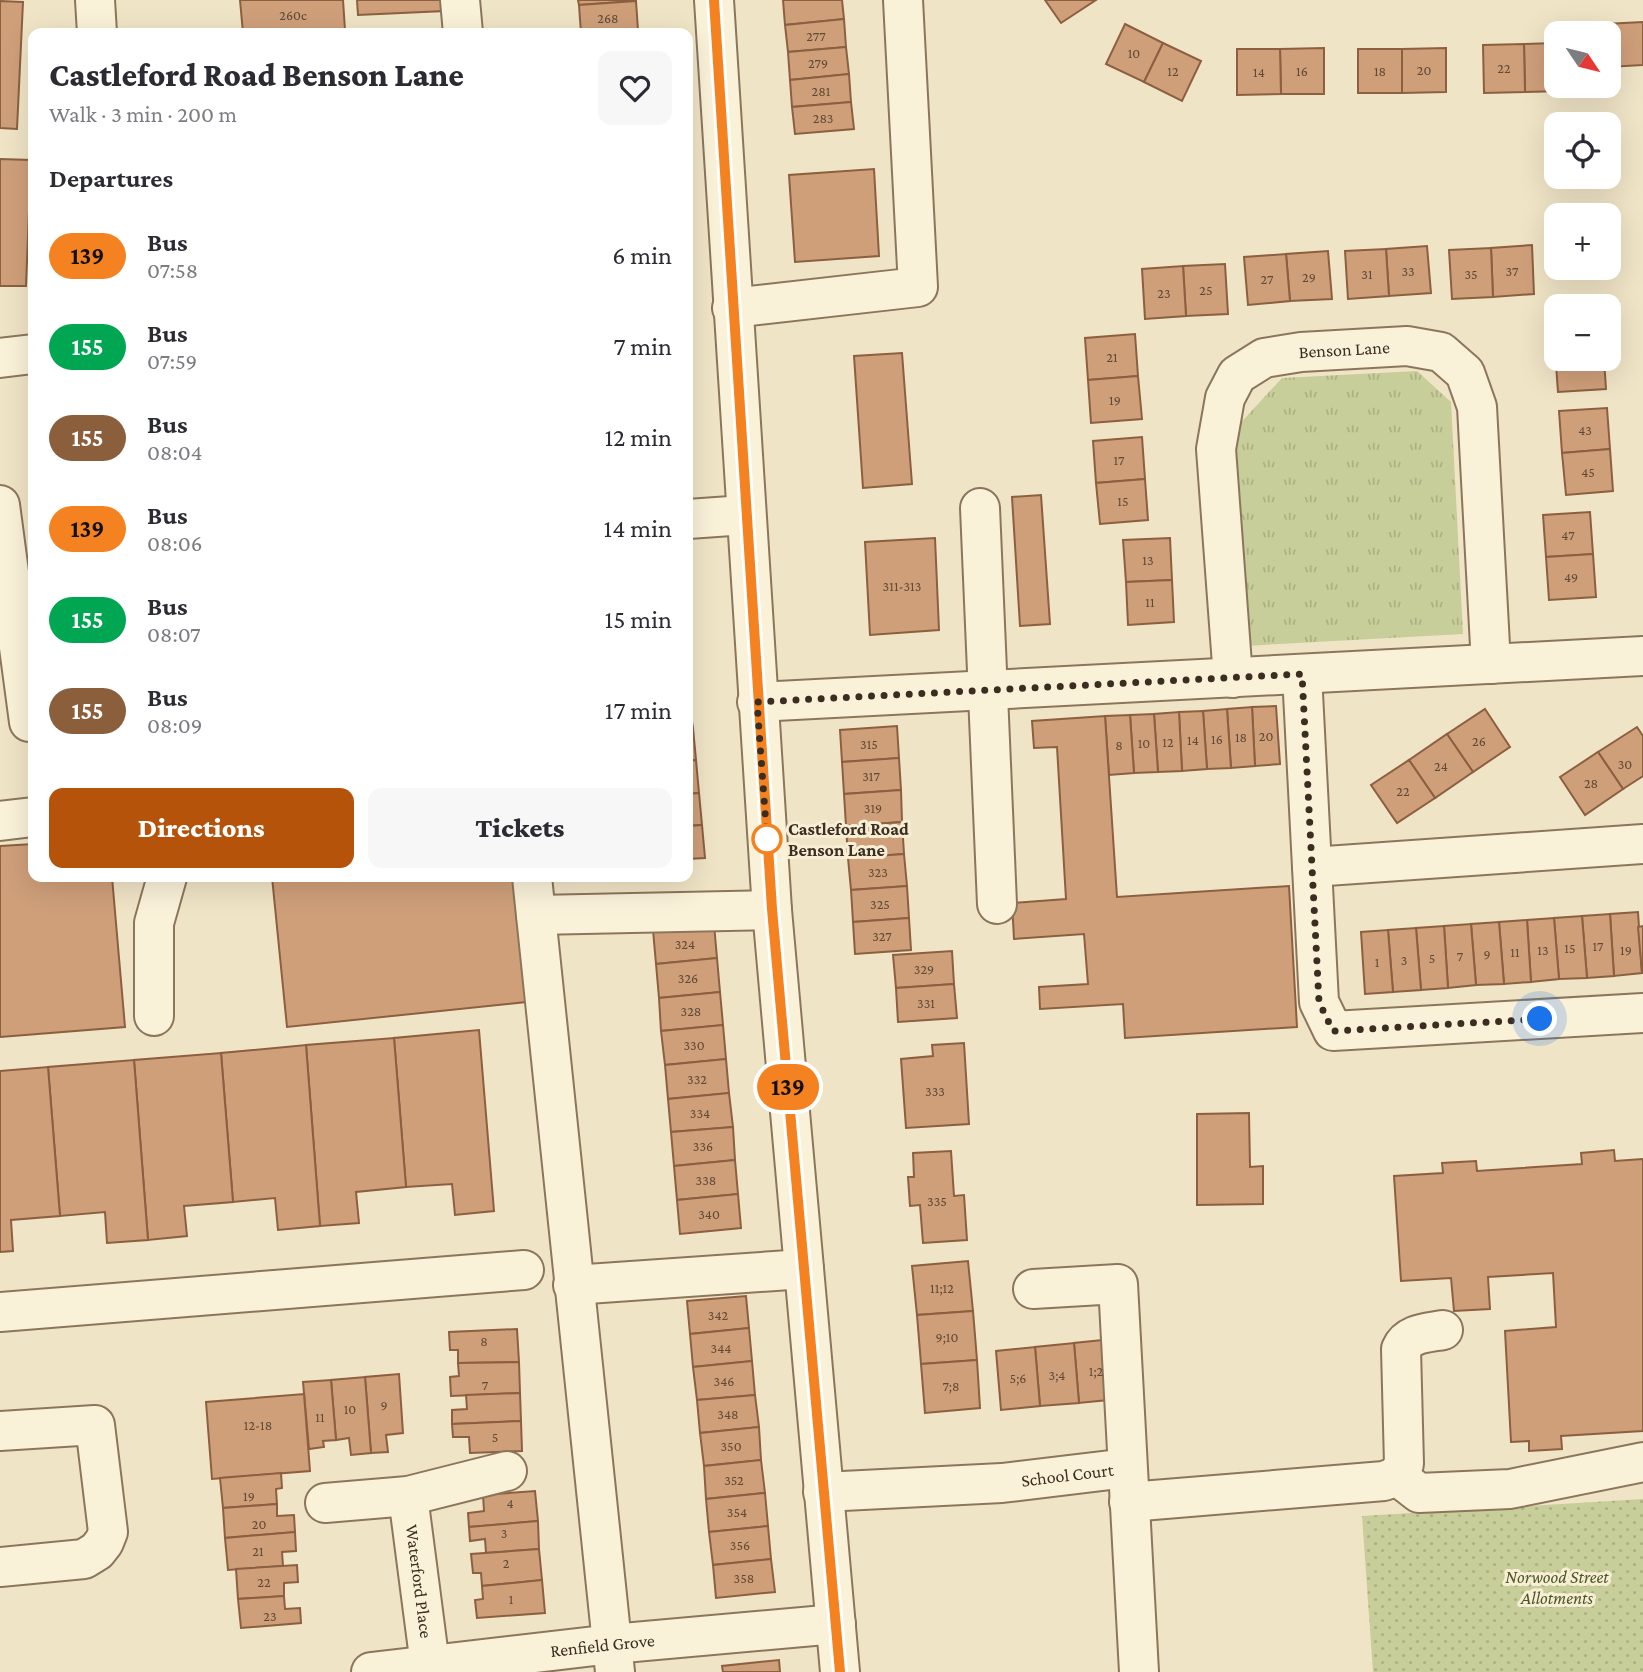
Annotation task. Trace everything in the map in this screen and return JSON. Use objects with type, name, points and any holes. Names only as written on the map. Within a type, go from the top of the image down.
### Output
[{"type":"street","points":[[95,0],[97,28]]},
{"type":"street","points":[[460,0],[463,28]]},
{"type":"street","points":[[714,0],[772,909],[840,1672]]},
{"type":"street","points":[[732,309],[918,287],[903,0]]},
{"type":"street","name":"Benson Lane","points":[[1233,678],[1216,449],[1225,398],[1237,375],[1264,358],[1301,352],[1407,346],[1441,352],[1465,373],[1477,407],[1491,664]]},
{"type":"street","points":[[0,358],[28,355]]},
{"type":"street","points":[[0,505],[28,715]]},
{"type":"street","points":[[980,508],[997,904]]},
{"type":"street","points":[[693,519],[745,514]]},
{"type":"street","points":[[757,702],[1643,656]]},
{"type":"street","points":[[1302,674],[1319,1002],[1333,1031],[1643,1013]]},
{"type":"street","points":[[0,821],[28,818]]},
{"type":"street","points":[[1312,867],[1643,844]]},
{"type":"street","points":[[154,1016],[154,923],[166,882]]},
{"type":"street","points":[[533,882],[614,1658]]},
{"type":"street","points":[[536,915],[772,909]]},
{"type":"street","points":[[573,1285],[804,1269]]},
{"type":"street","points":[[0,1312],[524,1270]]},
{"type":"street","name":"School Court","points":[[822,1492],[1002,1483],[1128,1485],[1118,1284],[1033,1289]]},
{"type":"street","points":[[1139,1672],[1128,1485],[1384,1481],[1397,1476],[1404,1464],[1401,1349],[1403,1343],[1416,1335],[1443,1330]]},
{"type":"street","points":[[0,1431],[95,1425],[108,1532],[97,1551],[84,1559],[0,1567]]},
{"type":"street","points":[[1397,1476],[1419,1493],[1510,1489],[1643,1462]]},
{"type":"street","points":[[325,1503],[408,1496],[508,1471]]},
{"type":"street","name":"Waterford Place","points":[[408,1496],[430,1665]]},
{"type":"street","name":"Renfield Grove","points":[[371,1672],[430,1665],[614,1658],[836,1624]]},
{"type":"green space","points":[[1417,371],[1451,402],[1463,634],[1245,646],[1234,430],[1282,378]]},
{"type":"green space","name":"Norwood Street Allotments","points":[[1643,1499],[1643,1672],[1373,1672],[1362,1516]]},
{"type":"building","points":[[240,0],[343,0],[345,28],[243,28]]},
{"type":"building","points":[[357,0],[445,0],[445,11],[358,15]]},
{"type":"building","points":[[578,0],[636,0],[636,1],[579,5]]},
{"type":"building","points":[[783,0],[842,0],[844,19],[785,25]]},
{"type":"building","points":[[1045,0],[1096,0],[1061,23]]},
{"type":"building","points":[[0,1],[23,2],[17,129],[0,128]]},
{"type":"building","points":[[636,1],[638,28],[581,28],[579,5]]},
{"type":"building","points":[[844,19],[846,47],[788,52],[785,25]]},
{"type":"building","points":[[1643,22],[1643,65],[1621,66],[1621,23]]},
{"type":"building","points":[[1125,24],[1163,43],[1144,82],[1106,64]]},
{"type":"building","points":[[1163,43],[1201,61],[1182,101],[1144,82]]},
{"type":"building","points":[[1544,43],[1544,92],[1525,92],[1524,44]]},
{"type":"building","points":[[1524,44],[1525,92],[1484,93],[1483,45]]},
{"type":"building","points":[[846,47],[849,74],[790,80],[788,52]]},
{"type":"building","points":[[1324,48],[1324,94],[1281,94],[1280,49]]},
{"type":"building","points":[[1446,48],[1446,92],[1402,93],[1402,49]]},
{"type":"building","points":[[1237,49],[1280,49],[1281,94],[1237,95]]},
{"type":"building","points":[[1358,49],[1402,49],[1402,93],[1358,93]]},
{"type":"building","points":[[849,74],[851,102],[792,107],[790,80]]},
{"type":"building","points":[[851,102],[854,129],[795,134],[792,107]]},
{"type":"building","points":[[0,159],[28,160],[26,286],[0,286]]},
{"type":"building","points":[[874,169],[879,256],[795,262],[789,175]]},
{"type":"building","points":[[1532,245],[1534,294],[1493,297],[1491,248]]},
{"type":"building","points":[[1427,246],[1431,293],[1389,296],[1386,249]]},
{"type":"building","points":[[1491,248],[1493,297],[1452,299],[1449,250]]},
{"type":"building","points":[[1386,249],[1389,296],[1348,299],[1345,251]]},
{"type":"building","points":[[1328,251],[1332,299],[1290,301],[1286,254]]},
{"type":"building","points":[[1286,254],[1290,301],[1248,305],[1244,257]]},
{"type":"building","points":[[1225,264],[1228,314],[1186,316],[1183,266]]},
{"type":"building","points":[[1183,266],[1186,316],[1145,319],[1142,269]]},
{"type":"building","points":[[1135,334],[1138,376],[1088,380],[1085,338]]},
{"type":"building","points":[[902,353],[912,484],[863,488],[854,356]]},
{"type":"building","points":[[1556,371],[1605,371],[1606,389],[1558,392]]},
{"type":"building","points":[[1138,376],[1142,419],[1091,423],[1088,380]]},
{"type":"building","points":[[1607,408],[1610,449],[1562,453],[1559,411]]},
{"type":"building","points":[[1142,437],[1145,479],[1096,483],[1093,441]]},
{"type":"building","points":[[1610,449],[1613,491],[1566,495],[1562,453]]},
{"type":"building","points":[[1145,479],[1148,520],[1100,524],[1096,483]]},
{"type":"building","points":[[1041,495],[1050,624],[1020,626],[1012,497]]},
{"type":"building","points":[[1590,512],[1593,554],[1546,557],[1543,515]]},
{"type":"building","points":[[935,538],[939,630],[870,635],[865,542]]},
{"type":"building","points":[[1170,538],[1172,580],[1126,582],[1123,540]]},
{"type":"building","points":[[1593,554],[1596,597],[1549,600],[1546,557]]},
{"type":"building","points":[[1172,580],[1174,622],[1128,625],[1126,582]]},
{"type":"building","points":[[1276,706],[1280,764],[1255,766],[1252,707]]},
{"type":"building","points":[[1252,707],[1255,766],[1231,768],[1227,709]]},
{"type":"building","points":[[1227,709],[1231,768],[1207,769],[1203,711]]},
{"type":"building","points":[[1485,709],[1510,747],[1473,772],[1447,734]]},
{"type":"building","points":[[1203,711],[1207,769],[1182,771],[1179,712]]},
{"type":"building","points":[[1179,712],[1182,771],[1158,772],[1154,714]]},
{"type":"building","points":[[1154,714],[1158,772],[1134,773],[1130,715]]},
{"type":"building","points":[[1130,715],[1134,773],[1109,775],[1105,716]]},
{"type":"building","points":[[1105,716],[1117,897],[1289,886],[1297,1027],[1125,1038],[1123,1004],[1040,1009],[1039,987],[1088,984],[1084,934],[1014,939],[1012,903],[1066,899],[1057,747],[1034,748],[1032,721]]},
{"type":"building","points":[[897,726],[899,758],[842,762],[840,730]]},
{"type":"building","points":[[1637,727],[1643,736],[1643,776],[1623,789],[1598,752]]},
{"type":"building","points":[[693,728],[696,760],[693,760]]},
{"type":"building","points":[[1447,734],[1473,772],[1435,798],[1409,760]]},
{"type":"building","points":[[1598,752],[1623,789],[1585,815],[1560,777]]},
{"type":"building","points":[[899,758],[901,790],[844,794],[842,762]]},
{"type":"building","points":[[693,760],[696,760],[699,793],[693,794]]},
{"type":"building","points":[[1409,760],[1435,798],[1397,823],[1371,785]]},
{"type":"building","points":[[901,790],[902,822],[846,826],[844,794]]},
{"type":"building","points":[[699,793],[702,825],[693,826],[693,794]]},
{"type":"building","points":[[902,822],[904,854],[848,858],[846,826]]},
{"type":"building","points":[[702,825],[705,858],[693,859],[693,826]]},
{"type":"building","points":[[28,844],[28,882],[112,882],[125,1027],[0,1037],[0,846]]},
{"type":"building","points":[[904,854],[907,886],[851,890],[848,858]]},
{"type":"building","points":[[272,882],[514,882],[526,1002],[287,1027]]},
{"type":"building","points":[[907,886],[909,918],[853,922],[851,890]]},
{"type":"building","points":[[1638,912],[1642,973],[1614,976],[1610,914]]},
{"type":"building","points":[[1610,914],[1614,976],[1587,978],[1582,916]]},
{"type":"building","points":[[1582,916],[1587,978],[1559,979],[1554,918]]},
{"type":"building","points":[[909,918],[911,950],[855,954],[853,922]]},
{"type":"building","points":[[1554,918],[1559,979],[1531,982],[1527,920]]},
{"type":"building","points":[[1527,920],[1531,982],[1504,984],[1499,922]]},
{"type":"building","points":[[1499,922],[1504,984],[1476,985],[1471,924]]},
{"type":"building","points":[[714,924],[717,958],[656,964],[653,930]]},
{"type":"building","points":[[1471,924],[1476,985],[1448,988],[1444,926]]},
{"type":"building","points":[[1444,926],[1448,988],[1421,990],[1416,928]]},
{"type":"building","points":[[1643,926],[1643,973],[1642,973],[1638,927]]},
{"type":"building","points":[[1416,928],[1421,990],[1393,992],[1388,930]]},
{"type":"building","points":[[1388,930],[1393,992],[1365,994],[1361,932]]},
{"type":"building","points":[[952,951],[954,984],[896,988],[893,955]]},
{"type":"building","points":[[717,958],[720,992],[659,998],[656,964]]},
{"type":"building","points":[[954,984],[957,1018],[898,1022],[896,988]]},
{"type":"building","points":[[720,992],[723,1025],[661,1031],[659,998]]},
{"type":"building","points":[[723,1025],[726,1059],[665,1065],[661,1031]]},
{"type":"building","points":[[479,1030],[494,1211],[455,1215],[452,1184],[406,1187],[394,1038]]},
{"type":"building","points":[[394,1038],[406,1187],[356,1192],[359,1223],[320,1226],[306,1045]]},
{"type":"building","points":[[964,1043],[969,1124],[906,1128],[901,1059],[933,1056],[932,1045]]},
{"type":"building","points":[[306,1045],[320,1226],[278,1230],[275,1198],[233,1202],[221,1053]]},
{"type":"building","points":[[221,1053],[233,1202],[184,1206],[187,1236],[148,1240],[134,1060]]},
{"type":"building","points":[[726,1059],[729,1093],[668,1099],[665,1065]]},
{"type":"building","points":[[134,1060],[148,1240],[107,1243],[105,1212],[60,1216],[48,1067]]},
{"type":"building","points":[[48,1067],[60,1216],[11,1220],[13,1251],[0,1252],[0,1071]]},
{"type":"building","points":[[729,1093],[733,1127],[671,1132],[668,1099]]},
{"type":"building","points":[[1249,1113],[1250,1167],[1263,1166],[1263,1204],[1197,1205],[1197,1114]]},
{"type":"building","points":[[733,1127],[735,1160],[674,1166],[671,1132]]},
{"type":"building","points":[[1614,1150],[1615,1161],[1643,1159],[1643,1431],[1561,1436],[1562,1449],[1529,1451],[1529,1441],[1511,1442],[1505,1331],[1556,1327],[1553,1273],[1488,1277],[1490,1309],[1454,1311],[1451,1278],[1401,1281],[1394,1176],[1443,1173],[1442,1163],[1476,1161],[1477,1171],[1582,1164],[1581,1153]]},
{"type":"building","points":[[951,1151],[954,1196],[964,1195],[967,1240],[923,1243],[920,1205],[910,1206],[908,1177],[914,1177],[913,1153]]},
{"type":"building","points":[[735,1160],[738,1194],[677,1200],[674,1166]]},
{"type":"building","points":[[738,1194],[741,1228],[680,1234],[677,1200]]},
{"type":"building","points":[[968,1261],[973,1311],[917,1315],[912,1266]]},
{"type":"building","points":[[746,1296],[749,1328],[690,1334],[687,1301]]},
{"type":"building","points":[[973,1311],[977,1360],[921,1364],[917,1315]]},
{"type":"building","points":[[749,1328],[752,1361],[693,1367],[690,1334]]},
{"type":"building","points":[[517,1329],[519,1362],[458,1363],[458,1350],[450,1350],[449,1332]]},
{"type":"building","points":[[1112,1339],[1118,1399],[1079,1403],[1074,1343]]},
{"type":"building","points":[[1074,1343],[1079,1403],[1040,1406],[1035,1347]]},
{"type":"building","points":[[1035,1347],[1040,1406],[1001,1410],[996,1351]]},
{"type":"building","points":[[977,1360],[980,1408],[925,1413],[921,1364]]},
{"type":"building","points":[[752,1361],[755,1395],[697,1400],[693,1367]]},
{"type":"building","points":[[519,1362],[520,1393],[451,1396],[450,1377],[459,1376],[458,1363]]},
{"type":"building","points":[[399,1374],[403,1433],[386,1435],[388,1452],[371,1453],[365,1377]]},
{"type":"building","points":[[365,1377],[371,1453],[351,1455],[349,1438],[336,1440],[331,1380]]},
{"type":"building","points":[[331,1380],[336,1440],[323,1441],[324,1447],[309,1449],[303,1382]]},
{"type":"building","points":[[520,1393],[521,1421],[452,1424],[452,1410],[467,1409],[466,1395]]},
{"type":"building","points":[[304,1394],[310,1471],[212,1479],[206,1402]]},
{"type":"building","points":[[755,1395],[759,1427],[700,1433],[697,1400]]},
{"type":"building","points":[[521,1421],[522,1451],[470,1453],[469,1437],[453,1437],[452,1424]]},
{"type":"building","points":[[759,1427],[761,1460],[704,1466],[700,1433]]},
{"type":"building","points":[[761,1460],[765,1493],[706,1499],[704,1466]]},
{"type":"building","points":[[281,1473],[282,1488],[276,1489],[277,1504],[223,1508],[220,1478]]},
{"type":"building","points":[[535,1491],[538,1521],[469,1527],[468,1513],[484,1511],[483,1495]]},
{"type":"building","points":[[765,1493],[768,1526],[709,1532],[706,1499]]},
{"type":"building","points":[[277,1504],[277,1516],[294,1515],[295,1532],[225,1538],[223,1508]]},
{"type":"building","points":[[538,1521],[539,1549],[486,1553],[485,1539],[470,1541],[469,1527]]},
{"type":"building","points":[[768,1526],[771,1559],[713,1565],[709,1532]]},
{"type":"building","points":[[295,1532],[296,1551],[282,1552],[283,1566],[228,1570],[225,1538]]},
{"type":"building","points":[[539,1549],[542,1580],[482,1586],[481,1573],[473,1573],[471,1554]]},
{"type":"building","points":[[771,1559],[775,1592],[716,1598],[713,1565]]},
{"type":"building","points":[[297,1565],[298,1582],[284,1583],[284,1596],[238,1599],[236,1569]]},
{"type":"building","points":[[542,1580],[545,1613],[477,1618],[475,1600],[483,1599],[482,1586]]},
{"type":"building","points":[[284,1596],[285,1609],[300,1608],[301,1623],[241,1628],[238,1599]]},
{"type":"building","points":[[779,1660],[780,1672],[723,1672],[722,1666]]},
{"type":"bus line","name":"139","points":[[714,0],[772,909],[840,1672]]},
{"type":"place","name":"Castleford Road Benson Lane","points":[[767,839]]},
{"type":"route","points":[[767,839],[757,702],[1302,674],[1319,1002],[1333,1031],[1540,1019]]}]
